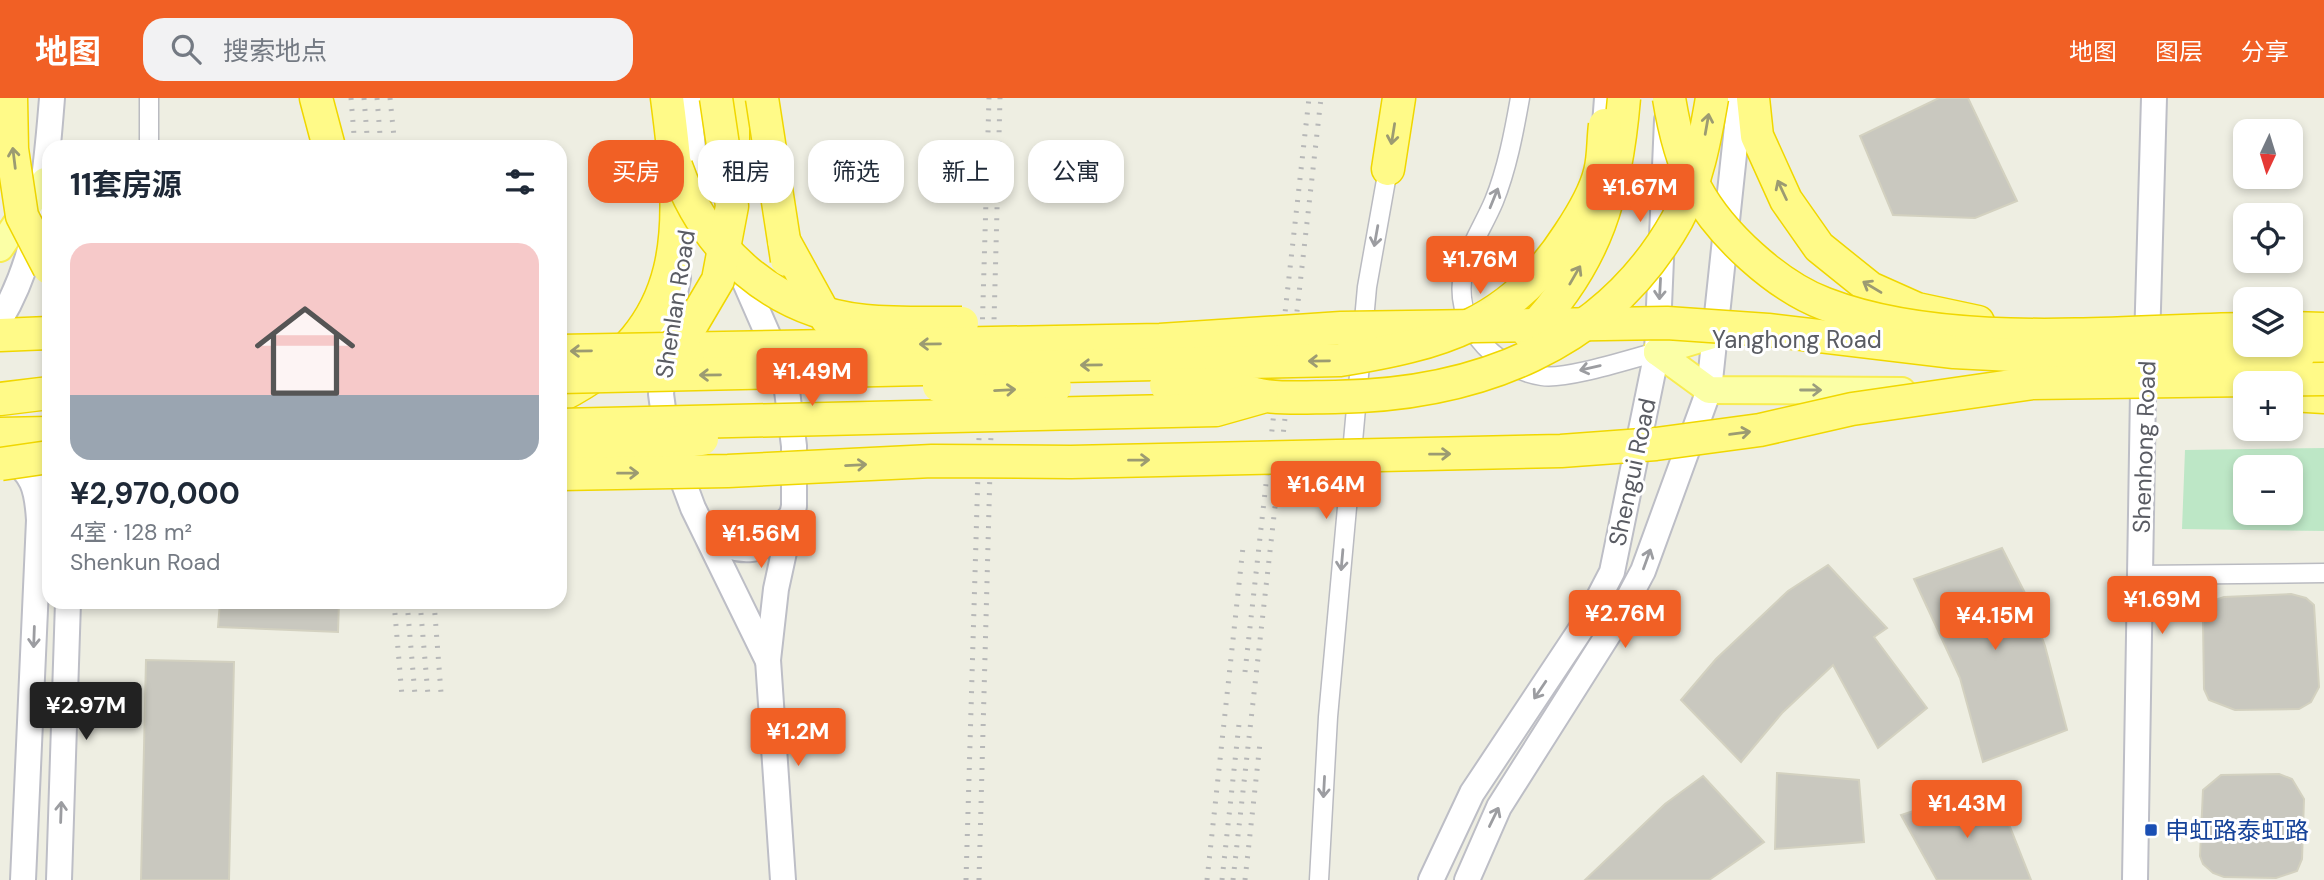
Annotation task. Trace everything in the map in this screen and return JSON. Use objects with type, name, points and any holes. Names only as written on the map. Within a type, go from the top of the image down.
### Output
[{"type":"highway","points":[[11,98],[12,149],[22,216],[42,255]]},
{"type":"highway","points":[[316,98],[328,140]]},
{"type":"highway","points":[[667,98],[686,173],[687,198],[704,228],[737,264],[760,283],[811,308],[850,318],[936,323],[1159,322],[1341,328],[1667,323],[1768,330],[1954,352],[2031,345],[2232,336]]},
{"type":"highway","points":[[716,98],[732,206]]},
{"type":"highway","points":[[567,396],[578,395],[639,376],[685,336],[718,281],[732,206],[733,98]]},
{"type":"highway","points":[[1388,169],[1399,98]]},
{"type":"highway","points":[[1477,375],[1512,351],[1574,281],[1604,219],[1624,98]]},
{"type":"highway","points":[[1668,98],[1675,132],[1696,190],[1731,237],[1773,274],[1822,303],[1874,320],[2031,345],[2324,355]]},
{"type":"highway","points":[[784,241],[827,319],[855,348],[892,372],[934,386],[987,391],[1218,385],[1267,396],[1338,397],[1390,393],[1477,375],[1524,361],[1556,346],[1619,298],[1677,219],[1702,156],[1712,98]]},
{"type":"highway","points":[[761,102],[794,307],[815,354],[864,405],[939,442],[1004,457],[1071,462]]},
{"type":"highway","points":[[1742,103],[1786,200],[1819,247],[1870,288],[1917,309],[2031,345]]},
{"type":"highway","points":[[567,377],[1340,360],[1411,349],[1456,333],[1500,310],[1531,284],[1580,218],[1600,174],[1606,111]]},
{"type":"highway","points":[[567,392],[620,358],[657,309],[676,255],[686,173]]},
{"type":"highway","points":[[567,351],[1160,340],[1341,328]]},
{"type":"highway","points":[[2303,328],[2324,329]]},
{"type":"highway","points":[[0,334],[42,333]]},
{"type":"highway","points":[[567,474],[728,471],[932,461],[1071,462],[1561,451],[1656,444],[1760,430],[1852,409],[1936,394],[2032,383],[2213,386],[2324,379]]},
{"type":"highway","points":[[0,402],[42,394]]},
{"type":"highway","points":[[567,425],[1216,410],[1267,396]]},
{"type":"highway","points":[[2303,396],[2324,397]]},
{"type":"highway","points":[[0,402],[42,404]]},
{"type":"highway","points":[[567,447],[640,447],[852,418]]},
{"type":"highway","points":[[0,453],[42,436]]},
{"type":"highway","points":[[0,453],[42,456]]},
{"type":"highway","points":[[0,453],[42,465]]},
{"type":"main road","points":[[54,98],[57,140]]},
{"type":"main road","points":[[50,140],[54,98]]},
{"type":"main road","name":"Shenlan Road","points":[[688,98],[686,173],[661,394],[667,438],[705,530],[768,660]]},
{"type":"main road","name":"Shengui Road","points":[[1431,880],[1472,793],[1587,620],[1612,572],[1657,352],[1668,98]]},
{"type":"main road","name":"Shenhong Road","points":[[2135,880],[2143,392],[2147,343],[2154,98]]},
{"type":"main road","name":"Shengui Road","points":[[1467,880],[1499,807],[1613,627],[1643,571],[1709,390],[1742,103]]},
{"type":"main road","name":"Shenlan Road","points":[[686,173],[758,309],[787,391],[794,446],[794,506],[776,589],[768,660],[783,880]]},
{"type":"main road","points":[[0,248],[42,187]]},
{"type":"main road","points":[[0,320],[31,247],[42,199]]},
{"type":"main road","points":[[1727,246],[1747,273],[1780,298],[1868,338]]},
{"type":"main road","points":[[667,334],[682,311],[709,296],[736,299],[758,309]]},
{"type":"main road","name":"Yanghong Road","points":[[1657,352],[1716,334],[2147,343],[2232,336]]},
{"type":"main road","points":[[2213,386],[2232,336]]},
{"type":"main road","points":[[2303,341],[2324,340]]},
{"type":"main road","name":"Yanghong Road","points":[[1657,352],[1709,390],[2143,392],[2213,386],[2233,390]]},
{"type":"main road","points":[[0,453],[26,469],[42,513]]},
{"type":"main road","points":[[705,530],[722,546],[744,552],[769,544],[784,530],[794,506]]},
{"type":"main road","points":[[23,880],[42,554]]},
{"type":"main road","points":[[59,880],[68,609]]},
{"type":"street","points":[[149,98],[149,140]]},
{"type":"street","points":[[1520,98],[1514,136],[1493,202],[1476,232],[1463,271],[1461,300],[1474,335],[1497,359],[1543,376],[1657,352]]},
{"type":"street","points":[[1319,880],[1328,717],[1367,287],[1388,169]]},
{"type":"street","points":[[2140,575],[2324,573]]},
{"type":"green space","points":[[2324,448],[2324,531],[2182,529],[2185,450]]},
{"type":"building","points":[[1939,98],[1968,98],[2017,201],[1975,218],[1893,215],[1860,136]]},
{"type":"building","points":[[2002,548],[2028,599],[2045,646],[2067,730],[1983,762],[1960,678],[1914,579]]},
{"type":"building","points":[[1828,565],[1887,628],[1874,637],[1927,708],[1878,748],[1833,665],[1782,713],[1741,762],[1681,700],[1716,659],[1788,591]]},
{"type":"building","points":[[2291,594],[2306,598],[2314,605],[2319,687],[2311,702],[2299,709],[2235,710],[2209,700],[2204,689],[2203,621],[2212,601],[2224,597]]},
{"type":"building","points":[[219,609],[339,609],[338,632],[218,627]]},
{"type":"building","points":[[146,660],[234,662],[229,880],[141,880]]},
{"type":"building","points":[[1777,773],[1859,780],[1864,842],[1775,849]]},
{"type":"building","points":[[2279,774],[2292,779],[2304,799],[2302,859],[2297,871],[2276,878],[2224,877],[2213,873],[2203,864],[2200,856],[2203,790],[2221,775]]},
{"type":"building","points":[[1703,776],[1764,842],[1709,880],[1585,880],[1665,804]]},
{"type":"building","points":[[1986,787],[2010,827],[2031,880],[1937,880],[1901,815]]},
{"type":"railway","points":[[351,98],[354,140]]},
{"type":"railway","points":[[364,98],[367,140]]},
{"type":"railway","points":[[377,98],[380,140]]},
{"type":"railway","points":[[390,98],[394,140]]},
{"type":"railway","points":[[966,880],[989,98]]},
{"type":"railway","points":[[979,880],[1000,98]]},
{"type":"railway","points":[[1245,672],[1309,98]]},
{"type":"railway","points":[[1233,880],[1321,98]]},
{"type":"railway","points":[[1207,880],[1243,547]]},
{"type":"railway","points":[[395,609],[402,696]]},
{"type":"railway","points":[[408,609],[415,695]]},
{"type":"railway","points":[[421,609],[428,695]]},
{"type":"railway","points":[[435,609],[441,693]]},
{"type":"railway","points":[[1222,880],[1239,724]]},
{"type":"railway","points":[[1245,880],[1260,743]]},
{"type":"place","name":"申虹路泰虹路","points":[[2151,830]]}]
